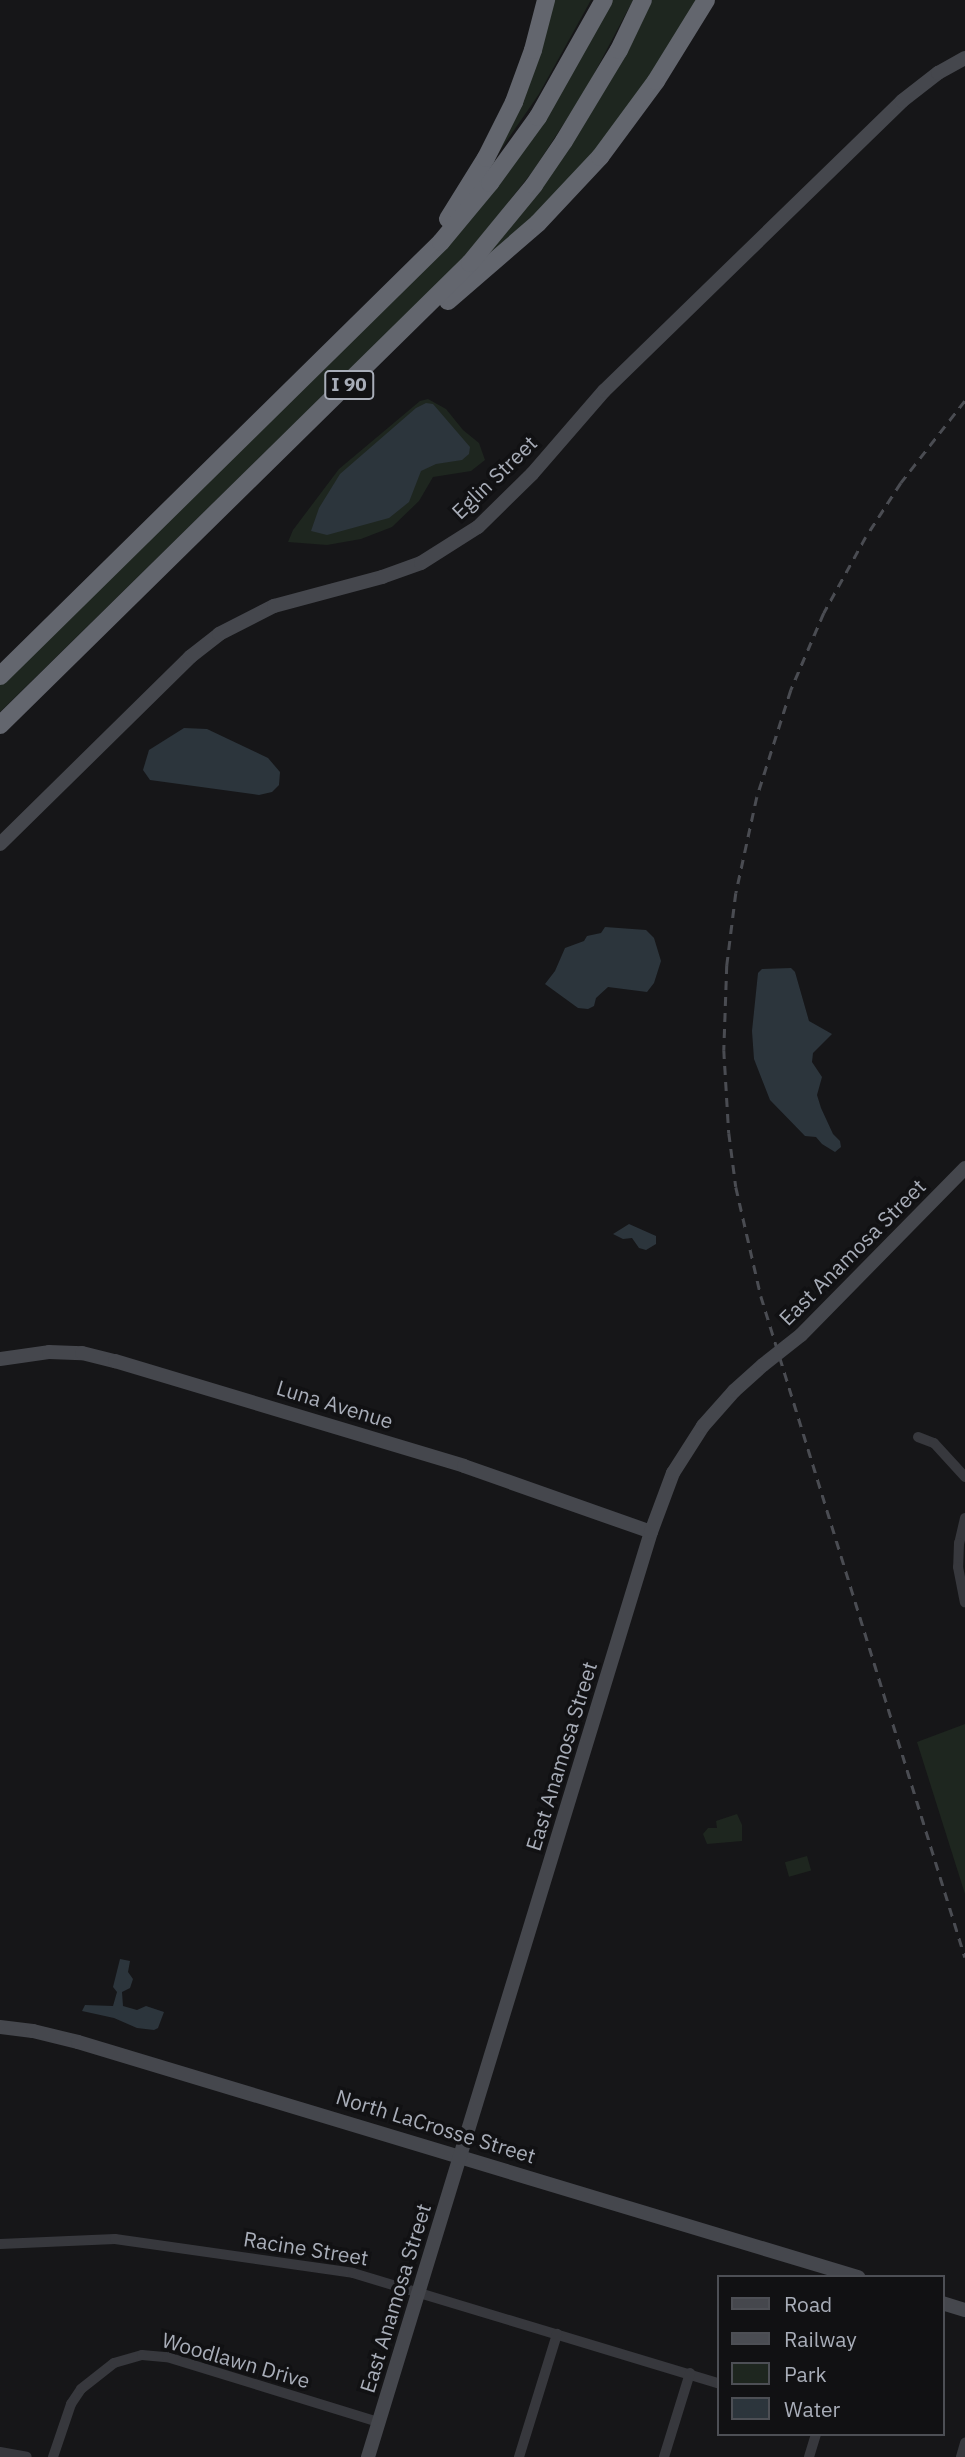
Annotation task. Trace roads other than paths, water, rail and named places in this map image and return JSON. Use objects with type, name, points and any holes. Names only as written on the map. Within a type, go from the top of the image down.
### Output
[{"type":"highway","points":[[211,471],[432,240],[451,215],[486,158],[514,102],[533,50],[546,0]]},
{"type":"highway","name":"I 90","points":[[0,676],[419,265],[467,212],[538,117],[604,0]]},
{"type":"highway","name":"I 90","points":[[0,725],[453,282],[519,205],[577,121],[643,0]]},
{"type":"highway","points":[[346,387],[517,243],[565,195],[632,116],[706,0]]},
{"type":"main road","name":"Eglin Street","points":[[0,844],[190,657],[219,634],[274,606],[411,567],[478,527],[532,474],[604,391],[902,101],[938,73],[965,58]]},
{"type":"main road","name":"East Anamosa Street","points":[[368,2457],[651,1532],[673,1473],[703,1426],[734,1391],[801,1335],[965,1168]]},
{"type":"main road","name":"Luna Avenue","points":[[0,1359],[49,1352],[82,1353],[115,1361],[464,1466],[651,1532]]},
{"type":"main road","name":"North LaCrosse Street","points":[[0,2027],[33,2031],[78,2042],[851,2275]]},
{"type":"main road","points":[[944,2304],[965,2310]]},
{"type":"street","points":[[918,1437],[934,1443],[965,1477]]},
{"type":"street","points":[[965,1518],[959,1543],[958,1566],[965,1602]]},
{"type":"street","name":"Racine Street","points":[[0,2244],[116,2239],[354,2273],[716,2382]]},
{"type":"street","points":[[519,2457],[557,2334]]},
{"type":"street","name":"Woodlawn Drive","points":[[54,2457],[71,2404],[81,2389],[114,2364],[142,2356],[167,2357],[378,2422]]},
{"type":"street","points":[[664,2457],[690,2373]]},
{"type":"street","points":[[809,2457],[815,2436]]},
{"type":"street","points":[[961,2457],[965,2443]]},
{"type":"street","points":[[0,2452],[27,2457]]},
{"type":"water","points":[[426,403],[433,404],[470,447],[469,454],[462,460],[436,464],[421,471],[409,502],[389,518],[327,535],[311,531],[319,508],[340,474],[416,408]]},
{"type":"water","points":[[184,728],[207,729],[268,758],[280,772],[279,785],[272,792],[259,795],[150,780],[143,770],[149,750]]},
{"type":"water","points":[[605,927],[646,930],[654,938],[661,961],[654,983],[647,992],[608,987],[596,998],[594,1006],[588,1009],[578,1008],[545,984],[555,971],[565,948],[584,941],[587,936],[601,933]]},
{"type":"water","points":[[791,968],[795,972],[809,1021],[832,1034],[813,1053],[812,1062],[822,1077],[817,1095],[821,1108],[833,1134],[840,1141],[841,1147],[835,1152],[816,1137],[805,1136],[770,1100],[754,1059],[752,1031],[758,973],[762,969]]},
{"type":"water","points":[[629,1224],[656,1236],[656,1244],[646,1250],[639,1248],[632,1238],[623,1239],[613,1234]]},
{"type":"water","points":[[120,1959],[130,1961],[128,1972],[133,1979],[130,1988],[122,1992],[123,2006],[137,2010],[146,2006],[164,2012],[158,2028],[137,2028],[114,2018],[82,2011],[85,2005],[113,2006],[117,1992],[113,1987]]},
{"type":"railway","points":[[965,401],[901,483],[866,537],[824,613],[791,690],[757,797],[736,893],[727,965],[724,1050],[729,1133],[736,1187],[761,1296],[965,1957]]}]
